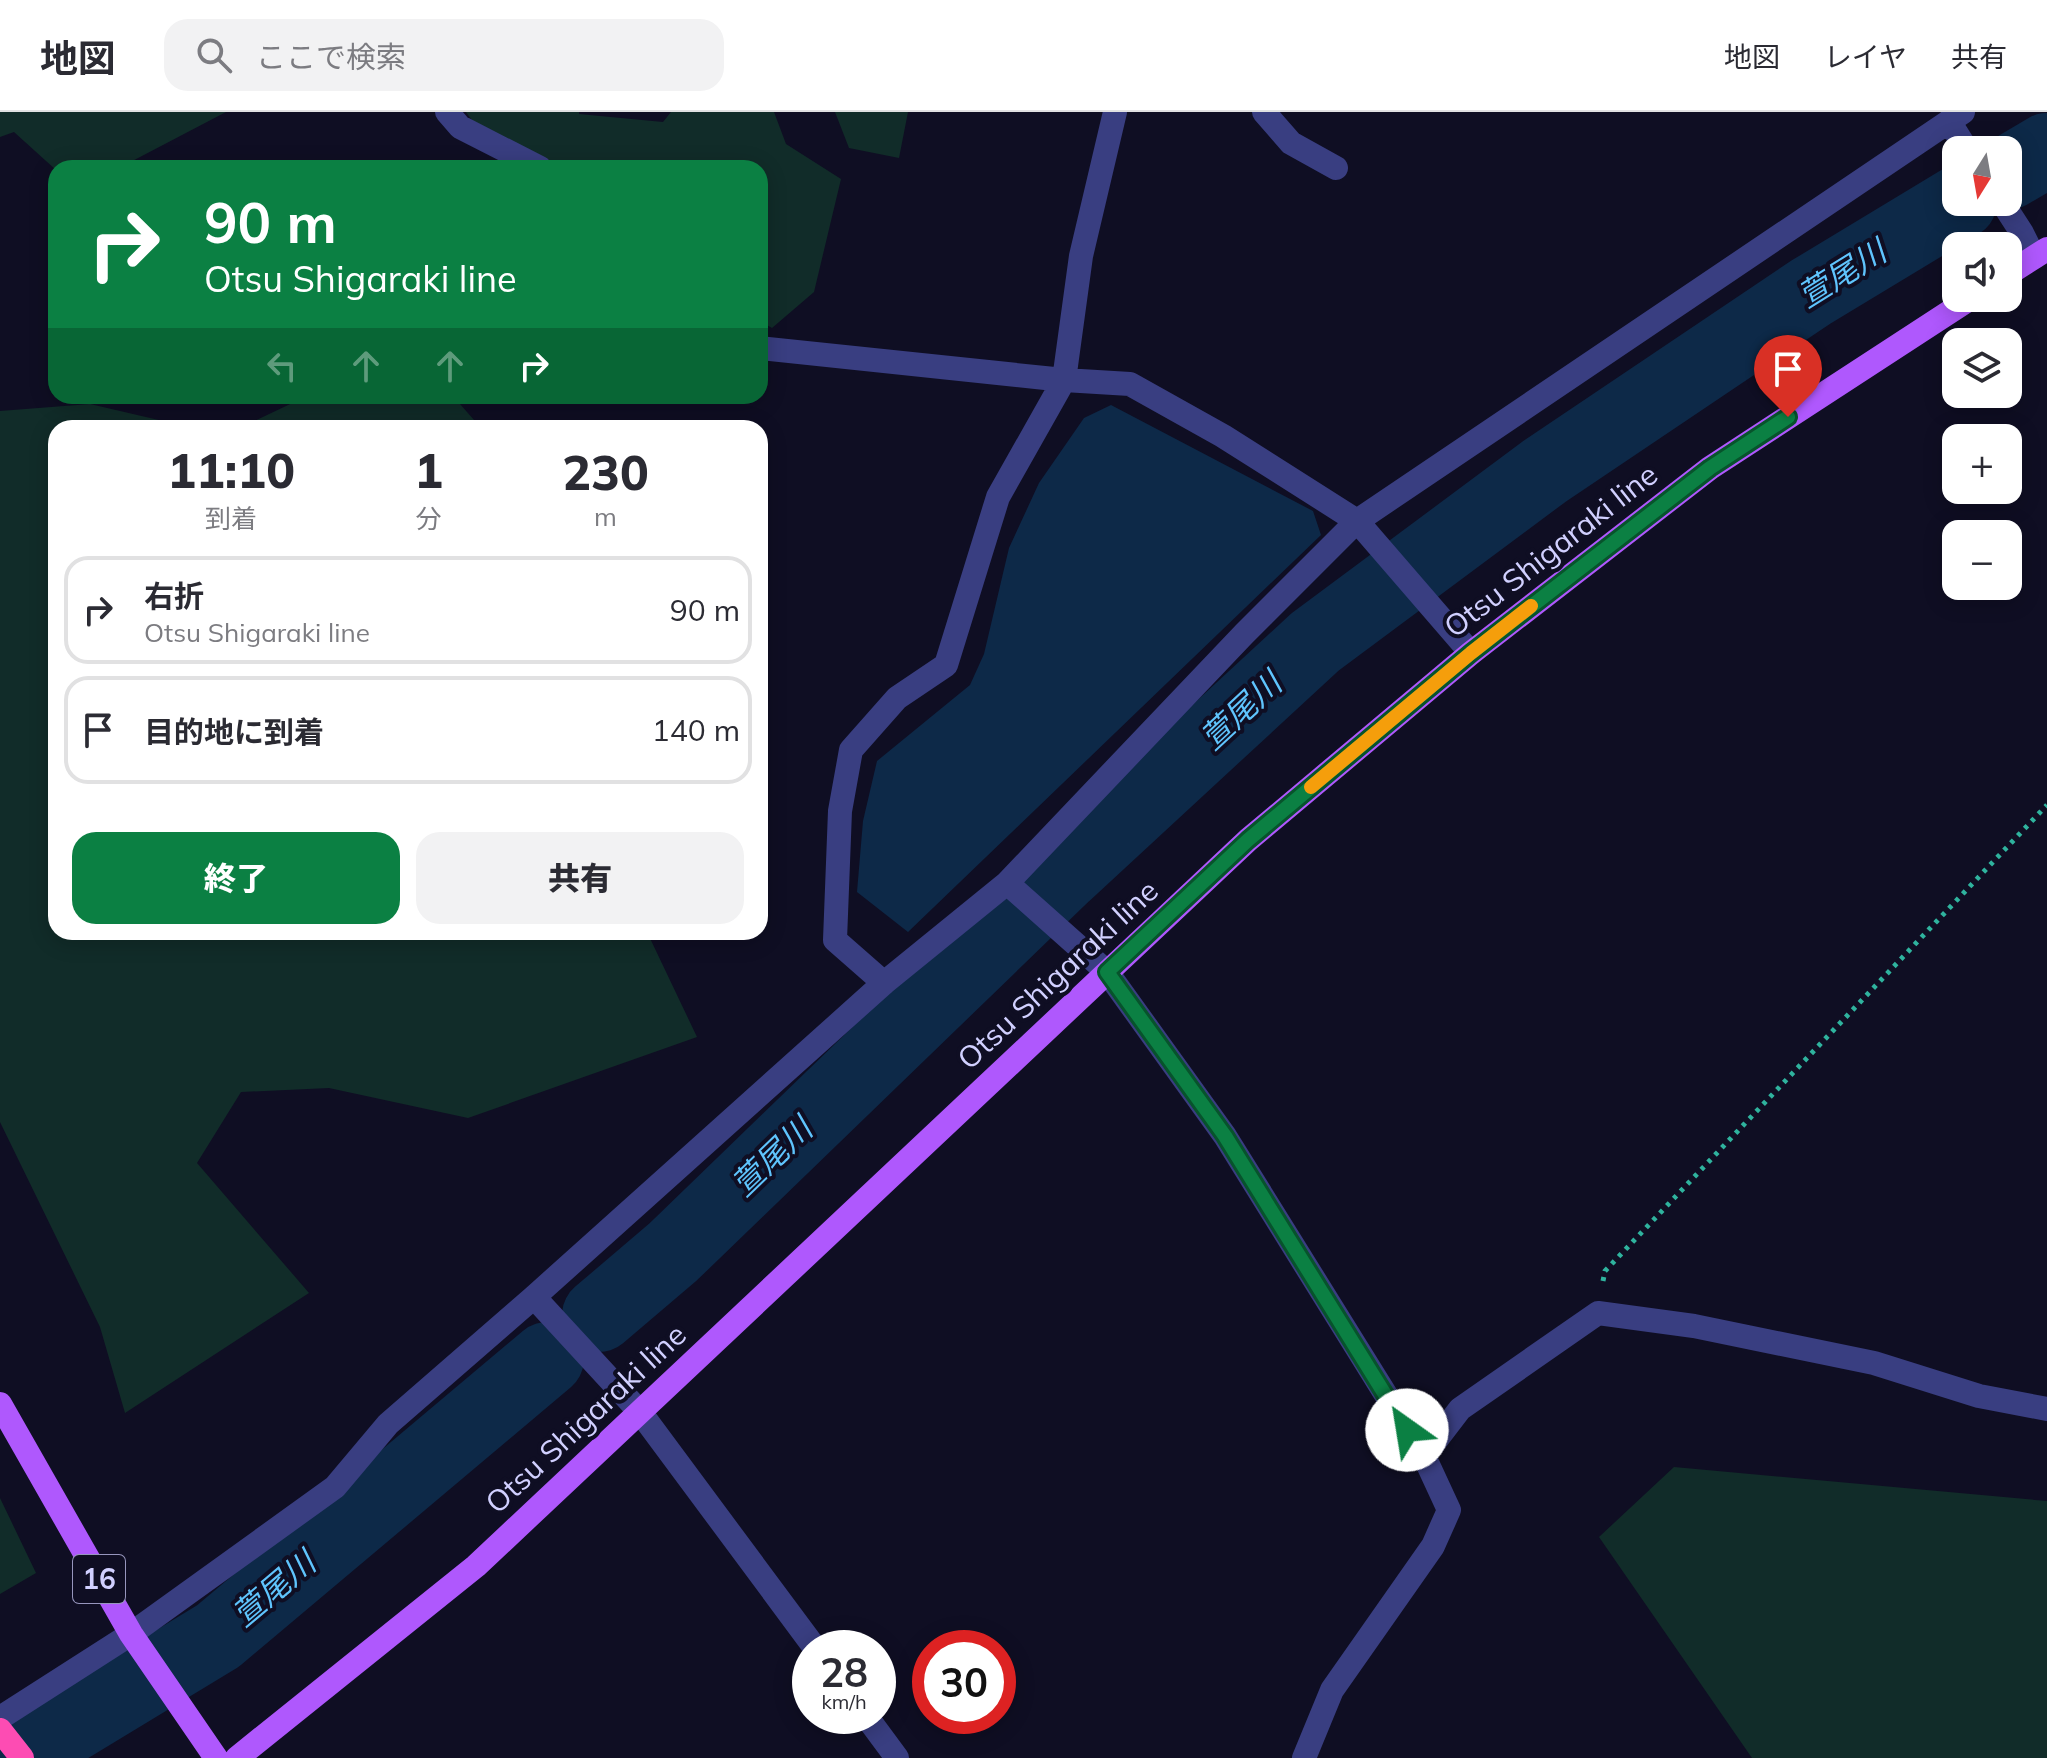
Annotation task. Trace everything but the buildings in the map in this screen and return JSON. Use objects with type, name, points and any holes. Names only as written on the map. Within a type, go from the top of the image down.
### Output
[{"type":"highway","points":[[0,1730],[22,1758]]},
{"type":"main road","points":[[2022,265],[2041,253]]},
{"type":"main road","name":"Otsu Shigaraki line","points":[[237,1758],[476,1566],[1248,840],[1471,653],[1710,468],[1950,312]]},
{"type":"main road","name":"16","points":[[0,1404],[133,1638],[216,1758]]},
{"type":"street","points":[[447,112],[460,127],[524,160]]},
{"type":"street","points":[[884,983],[835,940],[840,811],[851,750],[897,698],[946,665],[998,497],[1064,380],[1081,256],[1115,112]]},
{"type":"street","points":[[1264,112],[1291,143],[1336,168]]},
{"type":"street","points":[[0,1718],[133,1638],[335,1487],[388,1424],[884,983],[1008,884],[1244,634],[1357,521],[1960,131]]},
{"type":"street","points":[[2011,216],[2041,253]]},
{"type":"street","points":[[768,349],[1130,384],[1223,436],[1357,521],[1471,653]]},
{"type":"street","points":[[1008,884],[1106,972],[1225,1136],[1424,1456],[1449,1510],[1433,1546],[1332,1690],[1304,1758]]},
{"type":"street","points":[[534,1297],[640,1412],[802,1630]]},
{"type":"street","points":[[1424,1456],[1460,1409],[1598,1313],[1694,1326],[1859,1360],[1979,1396],[2047,1409]]},
{"type":"street","points":[[879,1734],[897,1758]]},
{"type":"path","points":[[1598,1313],[1605,1271],[2047,805]]},
{"type":"green space","points":[[0,112],[226,112],[134,160],[48,160],[48,163],[14,132],[0,137]]},
{"type":"green space","points":[[466,112],[579,112],[663,122],[671,112],[774,112],[786,144],[841,179],[814,292],[772,328],[768,326],[768,160],[518,160]]},
{"type":"green space","points":[[835,112],[908,112],[899,158],[849,148]]},
{"type":"green space","points":[[90,404],[159,420],[48,420],[48,940],[651,940],[697,1037],[468,1118],[329,1088],[241,1092],[197,1163],[309,1293],[125,1413],[100,1327],[0,1122],[0,411]]},
{"type":"green space","points":[[290,404],[460,404],[474,420],[257,420]]},
{"type":"green space","points":[[1674,1467],[2047,1501],[2047,1758],[1752,1758],[1599,1537]]},
{"type":"green space","points":[[0,1498],[36,1573],[0,1594]]},
{"type":"water","points":[[1111,405],[1313,511],[1321,535],[908,932],[857,892],[863,821],[877,761],[970,685],[984,654],[1009,548],[1039,483],[1084,418]]},
{"type":"waterway","name":"萱尾川","points":[[2022,165],[2047,150]]},
{"type":"waterway","name":"萱尾川","points":[[599,1315],[673,1252],[1064,874],[1315,642],[1545,471],[1811,292],[1942,213]]},
{"type":"waterway","name":"萱尾川","points":[[17,1758],[218,1636],[547,1359]]},
{"type":"slow traffic","points":[[1311,787],[1531,606]]},
{"type":"route","points":[[1407,1430],[1225,1136],[1107,972],[1248,840],[1471,653],[1710,468],[1788,417]]}]
